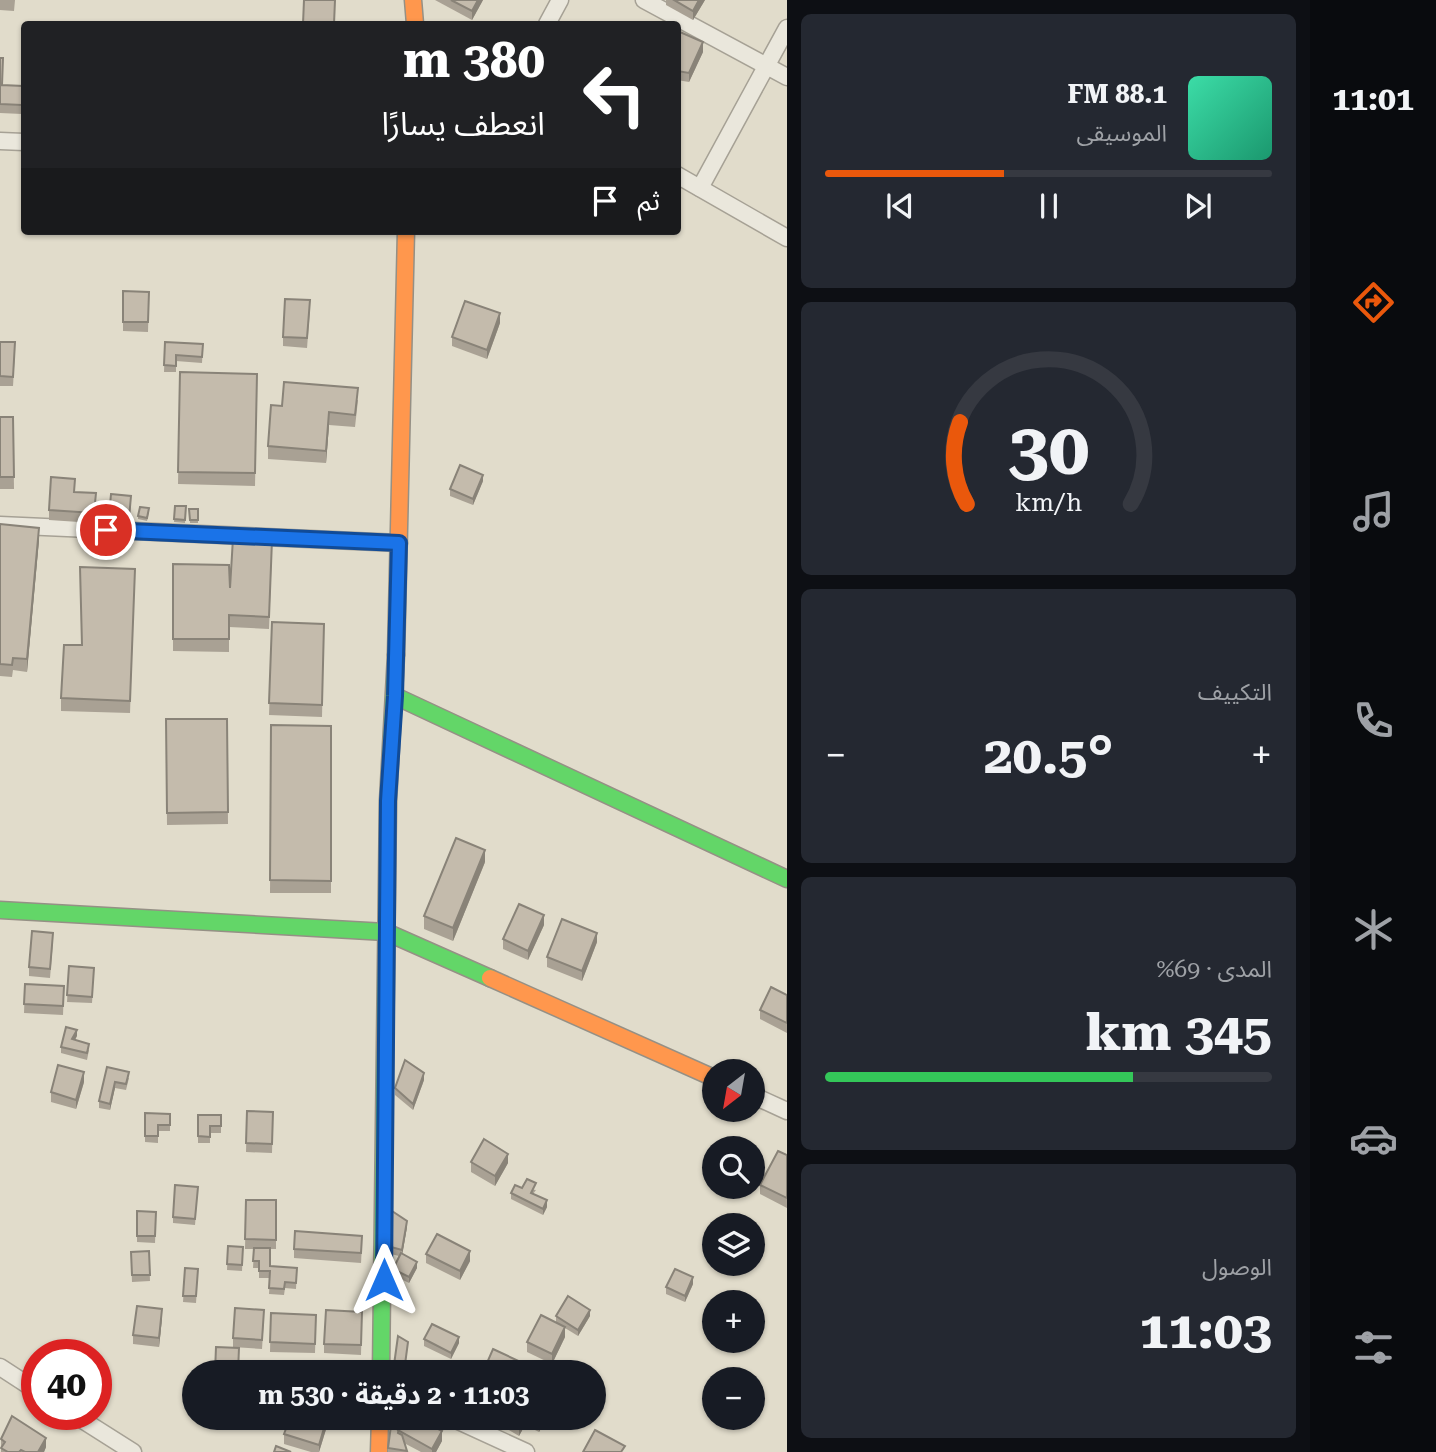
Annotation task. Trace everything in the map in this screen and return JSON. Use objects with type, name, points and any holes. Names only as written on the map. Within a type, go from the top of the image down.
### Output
[{"type":"street","points":[[414,0],[415,21]]},
{"type":"street","points":[[549,21],[560,0]]},
{"type":"street","points":[[644,0],[787,77]]},
{"type":"street","points":[[700,188],[787,28]]},
{"type":"street","points":[[0,141],[21,142]]},
{"type":"street","points":[[681,177],[787,238]]},
{"type":"street","points":[[381,1360],[388,801],[395,696],[406,235]]},
{"type":"street","points":[[0,525],[399,543]]},
{"type":"street","points":[[395,696],[787,880]]},
{"type":"street","points":[[0,910],[386,932],[702,1073]]},
{"type":"street","points":[[765,1102],[787,1111]]},
{"type":"street","points":[[0,1367],[21,1381]]},
{"type":"street","points":[[98,1430],[133,1452]]},
{"type":"street","points":[[379,1452],[380,1430]]},
{"type":"street","points":[[478,1430],[526,1452]]},
{"type":"building","points":[[304,0],[335,0],[334,21],[303,21]]},
{"type":"building","points":[[451,0],[478,0],[472,11]]},
{"type":"building","points":[[674,0],[699,0],[693,11]]},
{"type":"building","points":[[681,32],[703,42],[689,73],[681,72]]},
{"type":"building","points":[[0,58],[3,58],[2,85],[21,86],[21,105],[0,104]]},
{"type":"building","points":[[123,291],[149,292],[148,322],[123,322]]},
{"type":"building","points":[[285,299],[310,300],[307,338],[283,337]]},
{"type":"building","points":[[465,301],[500,313],[487,350],[452,337]]},
{"type":"building","points":[[0,342],[15,342],[13,377],[0,376]]},
{"type":"building","points":[[165,342],[203,344],[202,357],[176,355],[176,366],[164,365]]},
{"type":"building","points":[[180,372],[257,374],[255,473],[178,472]]},
{"type":"building","points":[[284,382],[358,388],[355,415],[329,412],[326,451],[268,446],[271,405],[282,406]]},
{"type":"building","points":[[0,417],[13,417],[14,477],[0,477]]},
{"type":"building","points":[[460,465],[483,475],[473,499],[450,489]]},
{"type":"building","points":[[51,477],[75,479],[74,492],[96,493],[94,513],[49,510]]},
{"type":"building","points":[[111,494],[131,496],[129,518],[109,517]]},
{"type":"building","points":[[175,506],[186,506],[185,520],[174,519]]},
{"type":"building","points":[[140,507],[149,508],[147,518],[138,516]]},
{"type":"building","points":[[189,509],[198,509],[198,520],[190,520]]},
{"type":"building","points":[[0,524],[39,528],[27,659],[13,658],[12,665],[0,664]]},
{"type":"building","points":[[233,538],[272,540],[269,617],[229,615],[229,639],[173,639],[173,564],[229,565],[230,588]]},
{"type":"building","points":[[80,567],[135,569],[130,701],[61,698],[64,645],[82,645]]},
{"type":"building","points":[[272,622],[324,624],[322,705],[269,703]]},
{"type":"building","points":[[166,719],[227,719],[228,812],[167,813]]},
{"type":"building","points":[[271,725],[331,726],[331,881],[270,880]]},
{"type":"building","points":[[456,838],[485,850],[453,928],[424,916]]},
{"type":"building","points":[[519,904],[544,915],[528,951],[503,939]]},
{"type":"building","points":[[562,919],[597,933],[582,971],[547,957]]},
{"type":"building","points":[[32,931],[53,933],[50,969],[29,967]]},
{"type":"building","points":[[69,966],[94,968],[92,997],[67,995]]},
{"type":"building","points":[[25,984],[64,986],[63,1006],[24,1004]]},
{"type":"building","points":[[771,987],[787,995],[787,1023],[760,1010]]},
{"type":"building","points":[[66,1027],[77,1030],[72,1039],[89,1044],[87,1053],[61,1047]]},
{"type":"building","points":[[405,1060],[424,1073],[413,1104],[395,1088]]},
{"type":"building","points":[[58,1065],[84,1072],[76,1100],[51,1092]]},
{"type":"building","points":[[107,1067],[129,1072],[126,1084],[115,1082],[110,1104],[99,1101]]},
{"type":"building","points":[[247,1111],[273,1112],[272,1144],[246,1143]]},
{"type":"building","points":[[145,1113],[170,1114],[170,1125],[158,1125],[158,1136],[145,1136]]},
{"type":"building","points":[[198,1115],[221,1115],[221,1126],[210,1126],[210,1137],[198,1136]]},
{"type":"building","points":[[484,1139],[508,1154],[495,1176],[471,1162]]},
{"type":"building","points":[[778,1151],[787,1155],[787,1198],[765,1187],[765,1176]]},
{"type":"building","points":[[527,1179],[536,1183],[531,1193],[547,1200],[543,1209],[511,1193],[515,1185],[522,1188]]},
{"type":"building","points":[[175,1185],[198,1187],[195,1219],[173,1217]]},
{"type":"building","points":[[246,1200],[276,1200],[276,1240],[245,1239]]},
{"type":"building","points":[[137,1211],[156,1212],[155,1236],[137,1236]]},
{"type":"building","points":[[392,1211],[407,1221],[402,1250],[391,1247]]},
{"type":"building","points":[[295,1231],[362,1236],[361,1253],[294,1249]]},
{"type":"building","points":[[437,1234],[470,1251],[460,1271],[426,1254]]},
{"type":"building","points":[[228,1246],[243,1247],[242,1265],[227,1264]]},
{"type":"building","points":[[254,1248],[270,1248],[270,1266],[297,1268],[296,1283],[285,1282],[284,1289],[269,1288],[270,1271],[259,1271],[259,1261],[253,1261]]},
{"type":"building","points":[[149,1251],[150,1275],[132,1275],[131,1252]]},
{"type":"building","points":[[401,1253],[417,1262],[409,1277],[393,1269]]},
{"type":"building","points":[[185,1268],[198,1269],[196,1296],[183,1296]]},
{"type":"building","points":[[675,1269],[693,1277],[685,1296],[666,1287]]},
{"type":"building","points":[[568,1296],[590,1310],[578,1330],[556,1316]]},
{"type":"building","points":[[137,1306],[162,1309],[159,1338],[133,1335]]},
{"type":"building","points":[[235,1308],[264,1310],[262,1340],[233,1338]]},
{"type":"building","points":[[326,1310],[362,1312],[361,1345],[324,1344]]},
{"type":"building","points":[[271,1313],[316,1315],[315,1344],[270,1342]]},
{"type":"building","points":[[541,1315],[565,1327],[552,1354],[527,1342]]},
{"type":"building","points":[[432,1324],[459,1337],[451,1353],[424,1339]]},
{"type":"building","points":[[398,1336],[408,1342],[406,1360],[395,1360]]},
{"type":"building","points":[[216,1347],[239,1348],[238,1360],[215,1360]]},
{"type":"building","points":[[493,1349],[516,1360],[488,1360]]},
{"type":"building","points":[[12,1416],[21,1422],[21,1430],[34,1430],[46,1438],[38,1452],[8,1452],[1,1448],[5,1442],[1,1439]]},
{"type":"building","points":[[286,1430],[323,1430],[319,1445],[284,1434]]},
{"type":"building","points":[[390,1430],[399,1430],[407,1451],[388,1448]]},
{"type":"building","points":[[398,1430],[442,1431],[432,1449]]},
{"type":"building","points":[[595,1430],[625,1446],[621,1452],[583,1452]]},
{"type":"building","points":[[276,1446],[291,1452],[274,1452]]},
{"type":"traffic: fast","points":[[381,1360],[388,801],[396,655]]},
{"type":"traffic: fast","points":[[395,696],[787,879]]},
{"type":"traffic: fast","points":[[0,910],[386,932],[490,978]]},
{"type":"traffic: slow","points":[[413,0],[415,21]]},
{"type":"traffic: slow","points":[[396,655],[406,235]]},
{"type":"traffic: slow","points":[[490,978],[702,1073]]},
{"type":"traffic: slow","points":[[379,1452],[380,1430]]},
{"type":"route","points":[[106,530],[399,543],[395,696],[388,801],[384,1280]]}]
